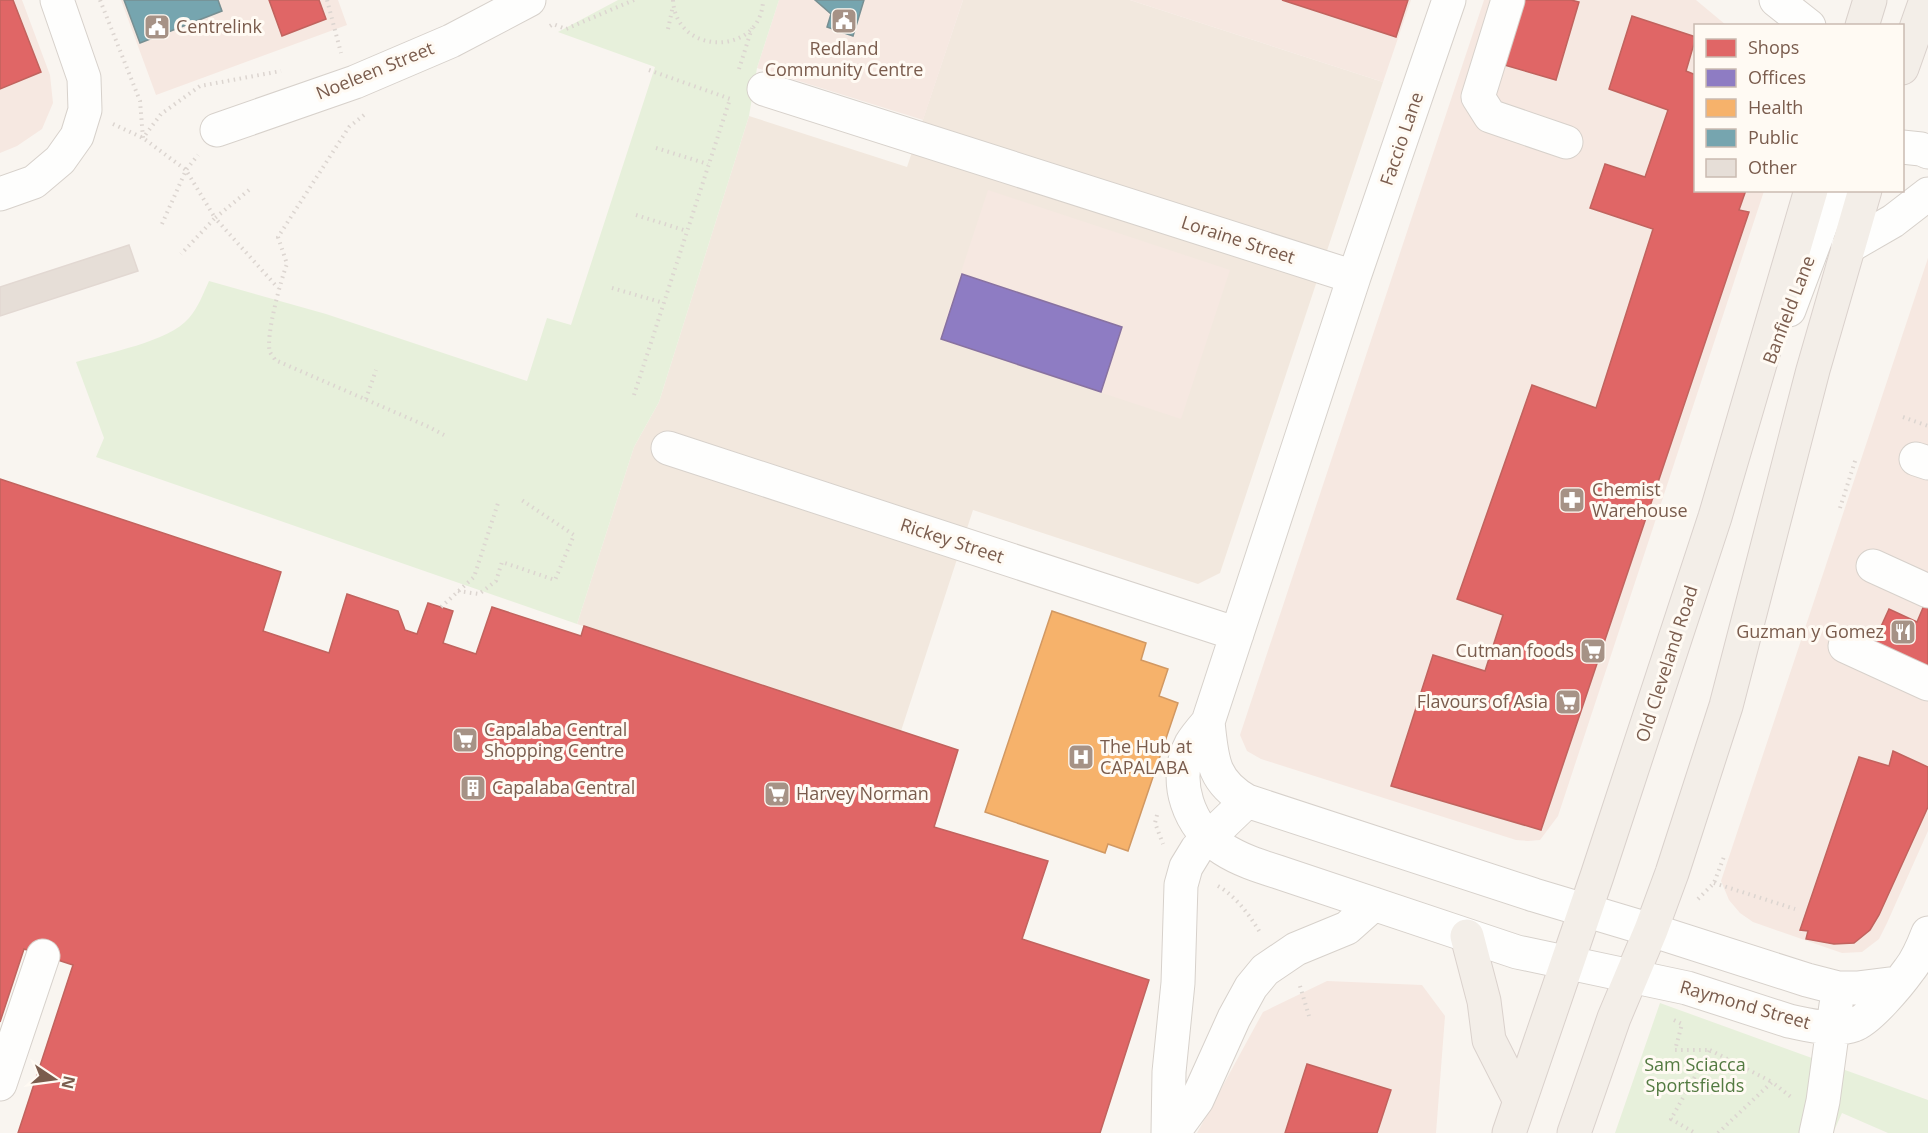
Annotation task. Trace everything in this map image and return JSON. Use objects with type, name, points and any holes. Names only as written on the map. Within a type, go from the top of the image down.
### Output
[{"type":"main road","points":[[1863,24],[1870,0]]},
{"type":"main road","points":[[1904,62],[1926,0]]},
{"type":"main road","name":"Old Cleveland Road","points":[[1509,1133],[1657,695],[1742,429],[1810,192]]},
{"type":"main road","points":[[1574,1133],[1614,1018],[1672,873],[1728,696],[1788,464],[1864,192]]},
{"type":"main road","points":[[1467,936],[1484,1001],[1489,1040],[1520,1101]]},
{"type":"street","points":[[0,194],[34,182],[60,160],[78,136],[86,110],[84,78],[57,0]]},
{"type":"street","name":"Noeleen Street","points":[[217,130],[355,82],[451,41],[529,0]]},
{"type":"street","name":"Faccio Lane","points":[[1354,277],[1449,0]]},
{"type":"street","points":[[1508,0],[1478,97],[1490,116],[1566,142]]},
{"type":"street","points":[[1776,0],[1806,24]]},
{"type":"street","name":"Loraine Street","points":[[744,85],[1354,277]]},
{"type":"street","points":[[1904,147],[1928,152]]},
{"type":"street","name":"Banfield Lane","points":[[1742,429],[1833,192]]},
{"type":"street","points":[[1848,247],[1893,221],[1928,194]]},
{"type":"street","points":[[1237,634],[1354,277]]},
{"type":"street","name":"Rickey Street","points":[[668,448],[1237,634]]},
{"type":"street","points":[[1873,566],[1928,591]]},
{"type":"street","name":"Raymond Street","points":[[1237,634],[1208,722],[1191,745],[1184,768],[1185,801],[1194,819],[1207,837],[1240,859],[1517,952],[1687,988],[1789,1021],[1832,1027],[1852,1026],[1867,1018],[1897,983]]},
{"type":"street","points":[[1845,646],[1928,684]]},
{"type":"street","name":"Raymond Street","points":[[1208,722],[1214,767],[1222,783],[1232,793],[1246,801],[1533,895],[1838,988],[1897,983]]},
{"type":"street","points":[[1170,1133],[1169,1071],[1178,983],[1180,885],[1186,867],[1197,849],[1246,801]]},
{"type":"street","points":[[1170,1133],[1197,1100],[1234,1018],[1251,987],[1265,970],[1296,949],[1347,928],[1374,904]]},
{"type":"street","points":[[1897,983],[1909,970],[1928,933]]},
{"type":"street","points":[[0,1084],[43,956]]},
{"type":"street","points":[[1818,1126],[1838,988]]},
{"type":"path","points":[[100,0],[140,102],[143,138]]},
{"type":"path","points":[[327,0],[341,53],[330,56]]},
{"type":"path","points":[[542,29],[553,24],[566,29],[634,0]]},
{"type":"path","points":[[673,3],[678,19],[687,31],[699,39],[713,43],[727,42],[741,37],[752,28],[759,17],[763,0]]},
{"type":"path","points":[[668,29],[673,3]]},
{"type":"path","points":[[634,395],[730,98],[744,85],[752,28]]},
{"type":"path","points":[[649,70],[730,98]]},
{"type":"path","points":[[143,138],[161,114],[200,86],[286,71]]},
{"type":"path","points":[[86,110],[143,138],[186,171],[215,218],[278,288]]},
{"type":"path","points":[[372,111],[361,116],[349,127],[278,237],[287,264],[278,288],[269,342],[270,352],[275,360],[444,435]]},
{"type":"path","points":[[162,224],[186,171],[217,130]]},
{"type":"path","points":[[656,148],[708,164]]},
{"type":"path","points":[[181,254],[215,218],[249,190]]},
{"type":"path","points":[[636,215],[687,231]]},
{"type":"path","points":[[612,288],[664,303]]},
{"type":"path","points":[[366,399],[376,370]]},
{"type":"path","points":[[1903,417],[1928,426]]},
{"type":"path","points":[[1840,508],[1857,458]]},
{"type":"path","points":[[458,591],[479,594],[496,581],[502,562],[555,580],[574,535],[520,499]]},
{"type":"path","points":[[441,607],[474,578],[499,500]]},
{"type":"path","points":[[1691,906],[1714,883],[1725,854]]},
{"type":"path","points":[[1209,881],[1228,892],[1251,918],[1264,939]]},
{"type":"path","points":[[1714,883],[1795,909]]},
{"type":"path","points":[[1299,982],[1309,1016]]},
{"type":"path","points":[[1666,1016],[1682,1024],[1675,1050],[1710,1050],[1772,1082],[1818,1126]]},
{"type":"path","points":[[1695,1133],[1671,1119],[1710,1050]]},
{"type":"path","points":[[1718,1133],[1772,1082]]},
{"type":"shaded area","points":[[0,0],[22,0],[50,75],[53,103],[42,129],[17,146],[0,153]]},
{"type":"shaded area","points":[[121,0],[338,0],[347,25],[156,95]]},
{"type":"shaded area","points":[[779,0],[963,0],[923,120],[757,68]]},
{"type":"shaded area","points":[[963,0],[1130,0],[1383,82],[1220,573],[1198,584],[973,510],[901,731],[577,624],[634,447],[659,402],[749,116],[907,167]]},
{"type":"shaded area","points":[[1130,0],[1411,0],[1383,82]]},
{"type":"shaded area","points":[[1484,0],[1696,0],[1725,24],[1694,24],[1694,192],[1764,192],[1558,816],[1540,840],[1516,840],[1261,759],[1247,751],[1240,735]]},
{"type":"shaded area","points":[[988,190],[1230,270],[1181,419],[939,339]]},
{"type":"shaded area","points":[[1928,258],[1928,831],[1879,939],[1862,952],[1842,953],[1753,922],[1740,913],[1729,900],[1721,881]]},
{"type":"shaded area","points":[[1327,981],[1422,985],[1445,1016],[1436,1133],[1197,1133],[1263,1012]]},
{"type":"green space","points":[[618,0],[779,0],[757,68],[749,116],[659,402],[634,447],[577,624],[96,457],[104,438],[76,362],[167,334],[189,318],[209,281],[326,314],[527,381],[547,318],[571,325],[655,67],[558,32]]},
{"type":"green space","name":"Sam Sciacca Sportsfields","points":[[1660,1003],[1928,1100],[1928,1133],[1888,1133],[1842,1113],[1833,1133],[1615,1133]]},
{"type":"building: Shops","points":[[0,0],[13,0],[41,72],[0,89]]},
{"type":"building: Shops","points":[[269,0],[319,0],[326,19],[282,36]]},
{"type":"building: Shops","points":[[1282,0],[1408,0],[1396,37]]},
{"type":"building: Shops","points":[[1520,0],[1579,2],[1556,80],[1501,64]]},
{"type":"building: Shops","points":[[1632,16],[1694,36],[1686,71],[1694,74],[1694,192],[1745,192],[1739,210],[1749,212],[1541,830],[1391,786],[1433,655],[1485,671],[1503,615],[1457,599],[1532,385],[1596,408],[1653,229],[1590,208],[1605,164],[1645,177],[1668,110],[1609,89]]},
{"type":"building: Shops","name":"Capalaba Central Shopping Centre","points":[[0,479],[281,572],[263,631],[329,653],[347,594],[398,611],[405,630],[417,634],[428,603],[453,611],[443,643],[476,654],[492,607],[581,636],[584,626],[958,750],[934,827],[1048,861],[1022,939],[1149,980],[1100,1133],[18,1133],[73,965],[24,949],[0,1022]]},
{"type":"building: Shops","name":"Guzman y Gomez","points":[[1925,603],[1928,604],[1928,667],[1874,642],[1889,609],[1917,622]]},
{"type":"building: Shops","points":[[1893,751],[1928,767],[1928,807],[1879,915],[1870,930],[1854,943],[1834,944],[1806,939],[1808,931],[1800,930],[1859,757],[1889,766]]},
{"type":"building: Shops","points":[[1307,1064],[1391,1090],[1377,1133],[1285,1133]]},
{"type":"building: Offices","points":[[962,274],[1122,327],[1101,392],[941,339]]},
{"type":"building: Health","name":"The Hub at CAPALABA","points":[[1052,611],[1146,643],[1141,660],[1168,669],[1159,696],[1178,703],[1128,851],[1108,844],[1105,853],[985,812]]},
{"type":"building: Public","name":"Centrelink","points":[[124,0],[218,0],[222,11],[140,43]]},
{"type":"building: Public","name":"Redland Community Centre","points":[[815,0],[864,0],[853,36],[827,27],[831,14]]},
{"type":"building: Other","points":[[129,245],[138,271],[0,316],[0,287]]},
{"type":"place","name":"Redland Community Centre","points":[[844,21]]},
{"type":"place","name":"Centrelink","points":[[157,27]]},
{"type":"place","name":"Chemist Warehouse","points":[[1572,500]]},
{"type":"place","name":"Guzman y Gomez","points":[[1903,632]]},
{"type":"place","name":"Cutman foods","points":[[1593,651]]},
{"type":"place","name":"Flavours of Asia","points":[[1568,702]]},
{"type":"place","name":"Capalaba Central Shopping Centre","points":[[465,740]]},
{"type":"place","name":"The Hub at CAPALABA","points":[[1081,757]]},
{"type":"place","name":"Capalaba Central","points":[[473,788]]},
{"type":"place","name":"Harvey Norman","points":[[777,794]]}]
